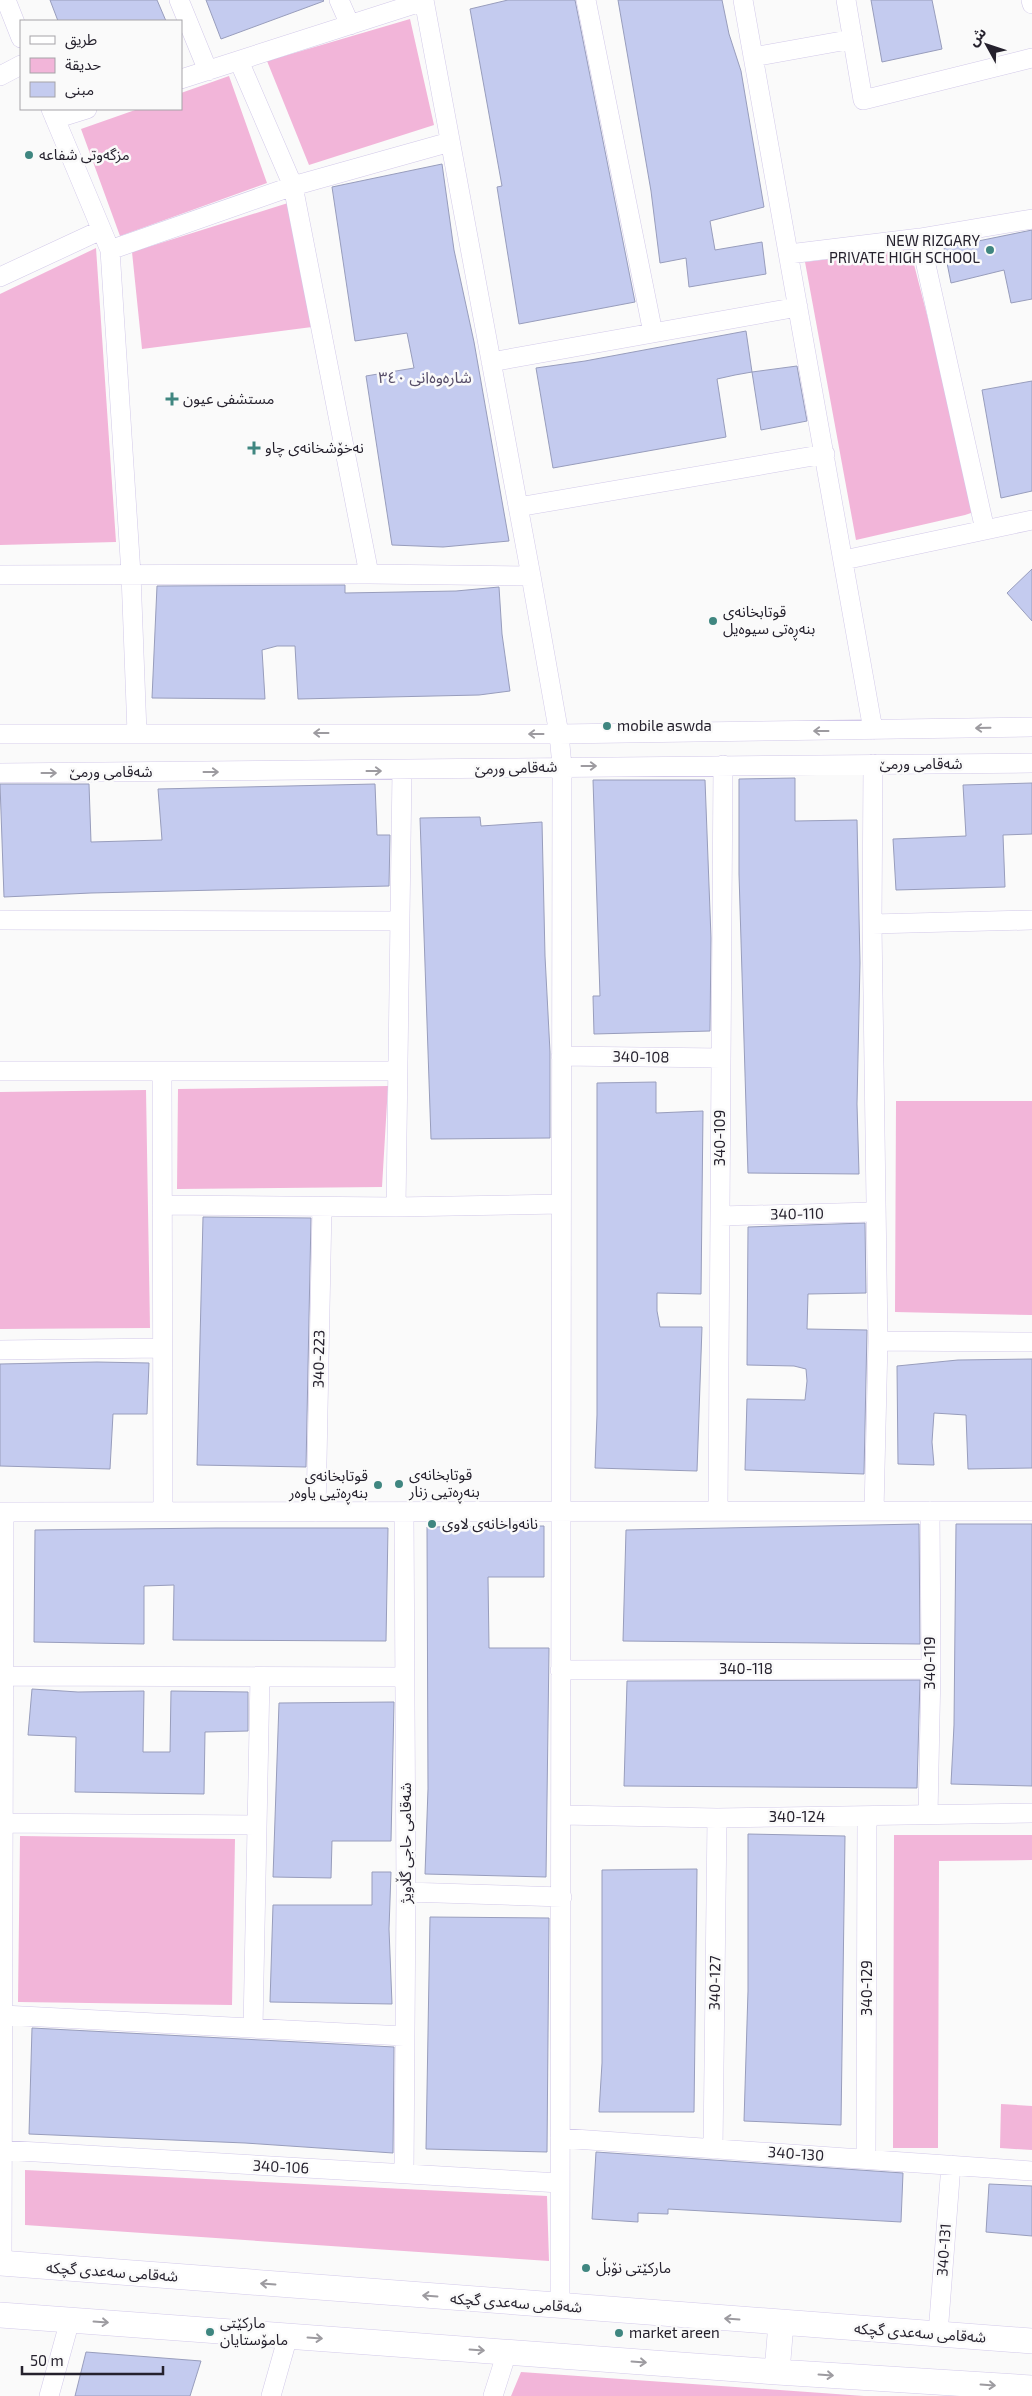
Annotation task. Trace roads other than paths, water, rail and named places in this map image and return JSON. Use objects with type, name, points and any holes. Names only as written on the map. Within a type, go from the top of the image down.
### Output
[{"type":"main road","name":"شەقامی سەعدی گچکە","points":[[1,2263],[1032,2341]]},
{"type":"main road","points":[[0,2315],[777,2372],[1032,2388]]},
{"type":"main road","points":[[777,2372],[781,2323]]},
{"type":"street","points":[[6,0],[20,35]]},
{"type":"street","points":[[179,0],[208,71]]},
{"type":"street","points":[[339,0],[350,25]]},
{"type":"street","points":[[182,79],[424,0],[559,734],[562,766],[560,2306]]},
{"type":"street","points":[[586,0],[653,333]]},
{"type":"street","points":[[743,0],[873,730]]},
{"type":"street","points":[[846,0],[863,100],[1032,58]]},
{"type":"street","points":[[1031,0],[1032,4]]},
{"type":"street","points":[[753,57],[853,39]]},
{"type":"street","points":[[238,61],[293,186],[369,574]]},
{"type":"street","points":[[0,76],[20,66]]},
{"type":"street","points":[[80,110],[53,114],[110,250],[131,574],[137,733]]},
{"type":"street","points":[[110,250],[293,186],[450,142]]},
{"type":"street","points":[[789,254],[920,238],[1032,219]]},
{"type":"street","points":[[0,277],[101,230]]},
{"type":"street","points":[[920,238],[984,530]]},
{"type":"street","points":[[491,362],[798,307]]},
{"type":"street","points":[[518,507],[825,454]]},
{"type":"street","points":[[844,560],[1032,520]]},
{"type":"street","points":[[0,575],[369,574],[531,576]]},
{"type":"street","points":[[0,734],[559,734],[1032,727]]},
{"type":"street","name":"شەقامی ورمێ","points":[[0,773],[402,771],[562,766],[1032,763]]},
{"type":"street","points":[[873,764],[874,1212],[878,1341],[874,1511]]},
{"type":"street","name":"340-109","points":[[718,1511],[723,765]]},
{"type":"street","points":[[396,1207],[402,771]]},
{"type":"street","points":[[0,920],[400,921]]},
{"type":"street","points":[[872,924],[1032,920]]},
{"type":"street","name":"340-108","points":[[561,1056],[721,1058]]},
{"type":"street","points":[[0,1071],[398,1071]]},
{"type":"street","points":[[162,1071],[163,1512]]},
{"type":"street","points":[[162,1205],[396,1207],[561,1204]]},
{"type":"street","name":"340-223","points":[[316,1512],[322,1207]]},
{"type":"street","name":"340-110","points":[[720,1216],[874,1212]]},
{"type":"street","points":[[878,1341],[1032,1342]]},
{"type":"street","points":[[0,1350],[162,1348]]},
{"type":"street","name":"340-119","points":[[928,1815],[931,1669],[930,1511]]},
{"type":"street","points":[[1,2263],[4,1676],[2,1512],[1032,1511]]},
{"type":"street","name":"شەقامی حاجی گڵاویژ","points":[[404,1512],[406,1892],[404,2174]]},
{"type":"street","name":"340-118","points":[[560,1670],[931,1669]]},
{"type":"street","points":[[4,1676],[404,1677]]},
{"type":"street","points":[[253,2028],[260,1677]]},
{"type":"street","name":"340-124","points":[[562,1814],[717,1818],[1032,1813]]},
{"type":"street","name":"340-129","points":[[866,2159],[867,1817]]},
{"type":"street","name":"340-127","points":[[713,2149],[717,1818]]},
{"type":"street","points":[[3,1823],[257,1826]]},
{"type":"street","points":[[406,1892],[562,1897]]},
{"type":"street","points":[[3,2015],[404,2036]]},
{"type":"street","name":"340-130","points":[[560,2138],[1032,2171]]},
{"type":"street","name":"340-106","points":[[2,2150],[560,2183]]},
{"type":"street","name":"340-131","points":[[938,2334],[951,2165]]},
{"type":"street","points":[[49,2396],[70,2320]]},
{"type":"street","points":[[271,2396],[288,2336]]},
{"type":"street","points":[[493,2396],[507,2352]]},
{"type":"place","name":"مزگەوتی شفاعە","points":[[29,155]]},
{"type":"place","name":"NEW RIZGARY PRIVATE HIGH SCHOOL","points":[[990,250]]},
{"type":"place","name":"مستشفى عيون","points":[[172,399]]},
{"type":"place","name":"نەخۆشخانەی چاو","points":[[254,448]]},
{"type":"place","name":"قوتابخانەی بنەڕەتی سیوەیل","points":[[713,621]]},
{"type":"place","name":"mobile aswda","points":[[607,726]]},
{"type":"place","name":"قوتابخانەی بنەڕەتیی زنار","points":[[399,1484]]},
{"type":"place","name":"قوتابخانەی بنەڕەتیی یاوەر","points":[[378,1485]]},
{"type":"place","name":"نانەواخانەی لاوی","points":[[432,1524]]},
{"type":"place","name":"مارکێتی نۆبڵ","points":[[586,2268]]},
{"type":"place","name":"مارکێتی مامۆستایان","points":[[210,2332]]},
{"type":"place","name":"market areen","points":[[619,2333]]},
{"type":"district","name":"شارەوەانی ٣٤٠","points":[[425,377]]}]
